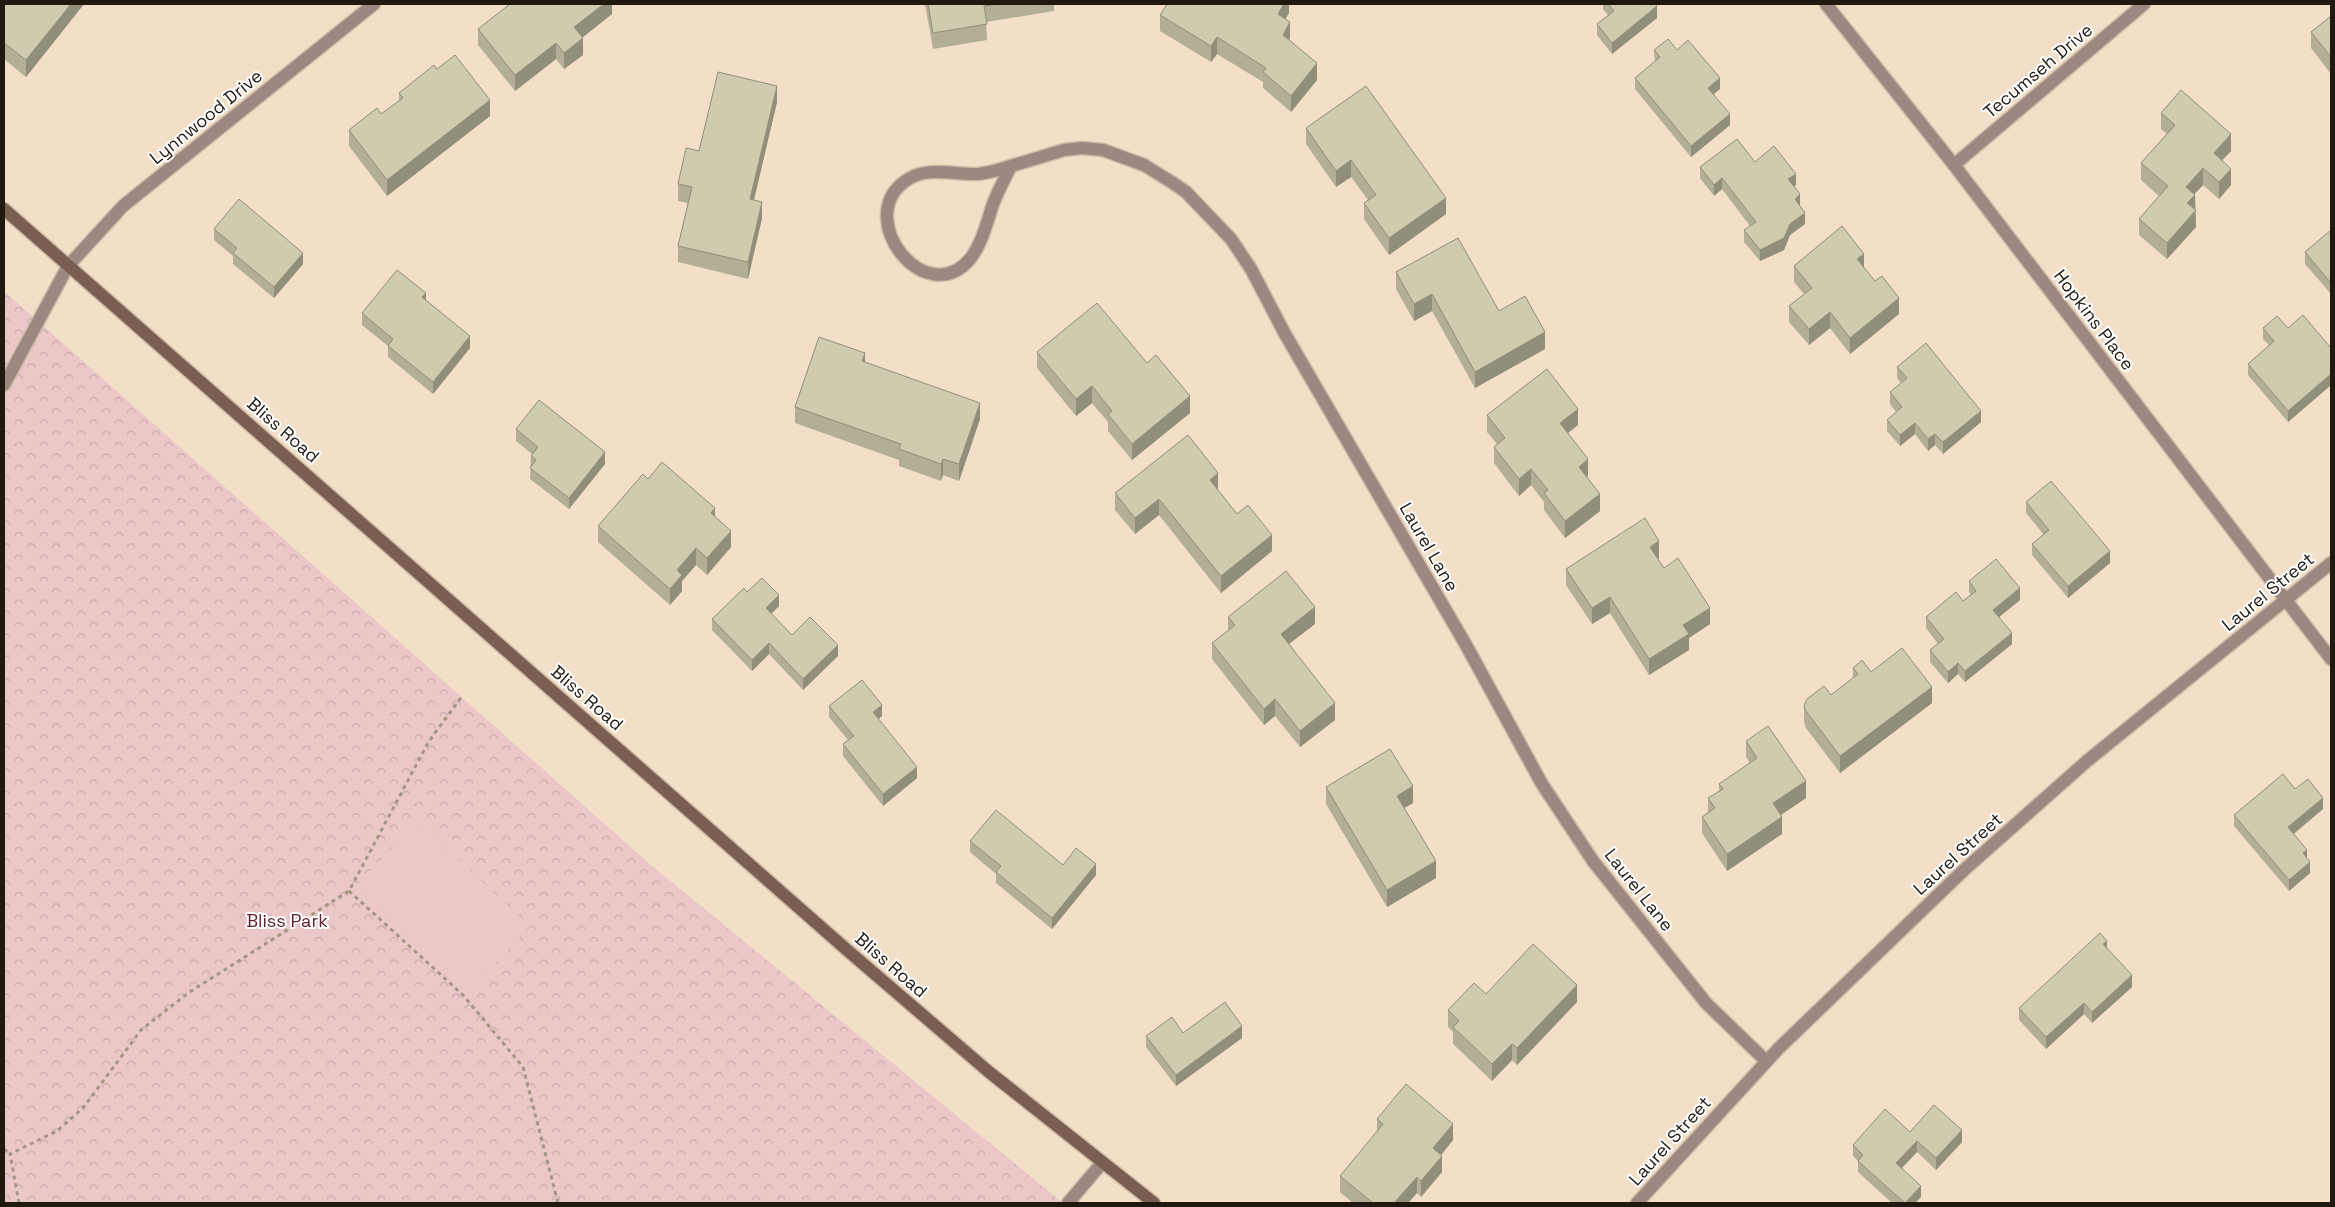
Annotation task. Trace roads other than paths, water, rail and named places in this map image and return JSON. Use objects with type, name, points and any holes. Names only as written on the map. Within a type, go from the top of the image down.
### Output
[{"type":"main road","name":"Bliss Road","points":[[4,209],[847,950],[989,1072],[1154,1203]]},
{"type":"street","name":"Lynnwood Drive","points":[[4,384],[68,266],[123,206],[374,4]]},
{"type":"street","name":"Hopkins Place","points":[[1826,4],[1954,165],[2331,659]]},
{"type":"street","name":"Tecumseh Drive","points":[[1954,165],[2144,4]]},
{"type":"street","name":"Laurel Lane","points":[[1011,166],[994,202],[975,252],[968,261],[953,271],[935,274],[915,268],[900,254],[890,233],[888,220],[891,198],[903,182],[926,173],[937,171],[978,174],[1064,150],[1082,148],[1103,150],[1144,165],[1186,192],[1231,239],[1251,269],[1290,342],[1466,645],[1542,784],[1593,861],[1706,1003],[1766,1061]]},
{"type":"street","name":"Laurel Street","points":[[1637,1203],[1766,1061],[1964,870],[2080,768],[2331,562]]},
{"type":"street","points":[[1068,1203],[1102,1163]]},
{"type":"park label","name":"Bliss Park","points":[[287,921]]}]
